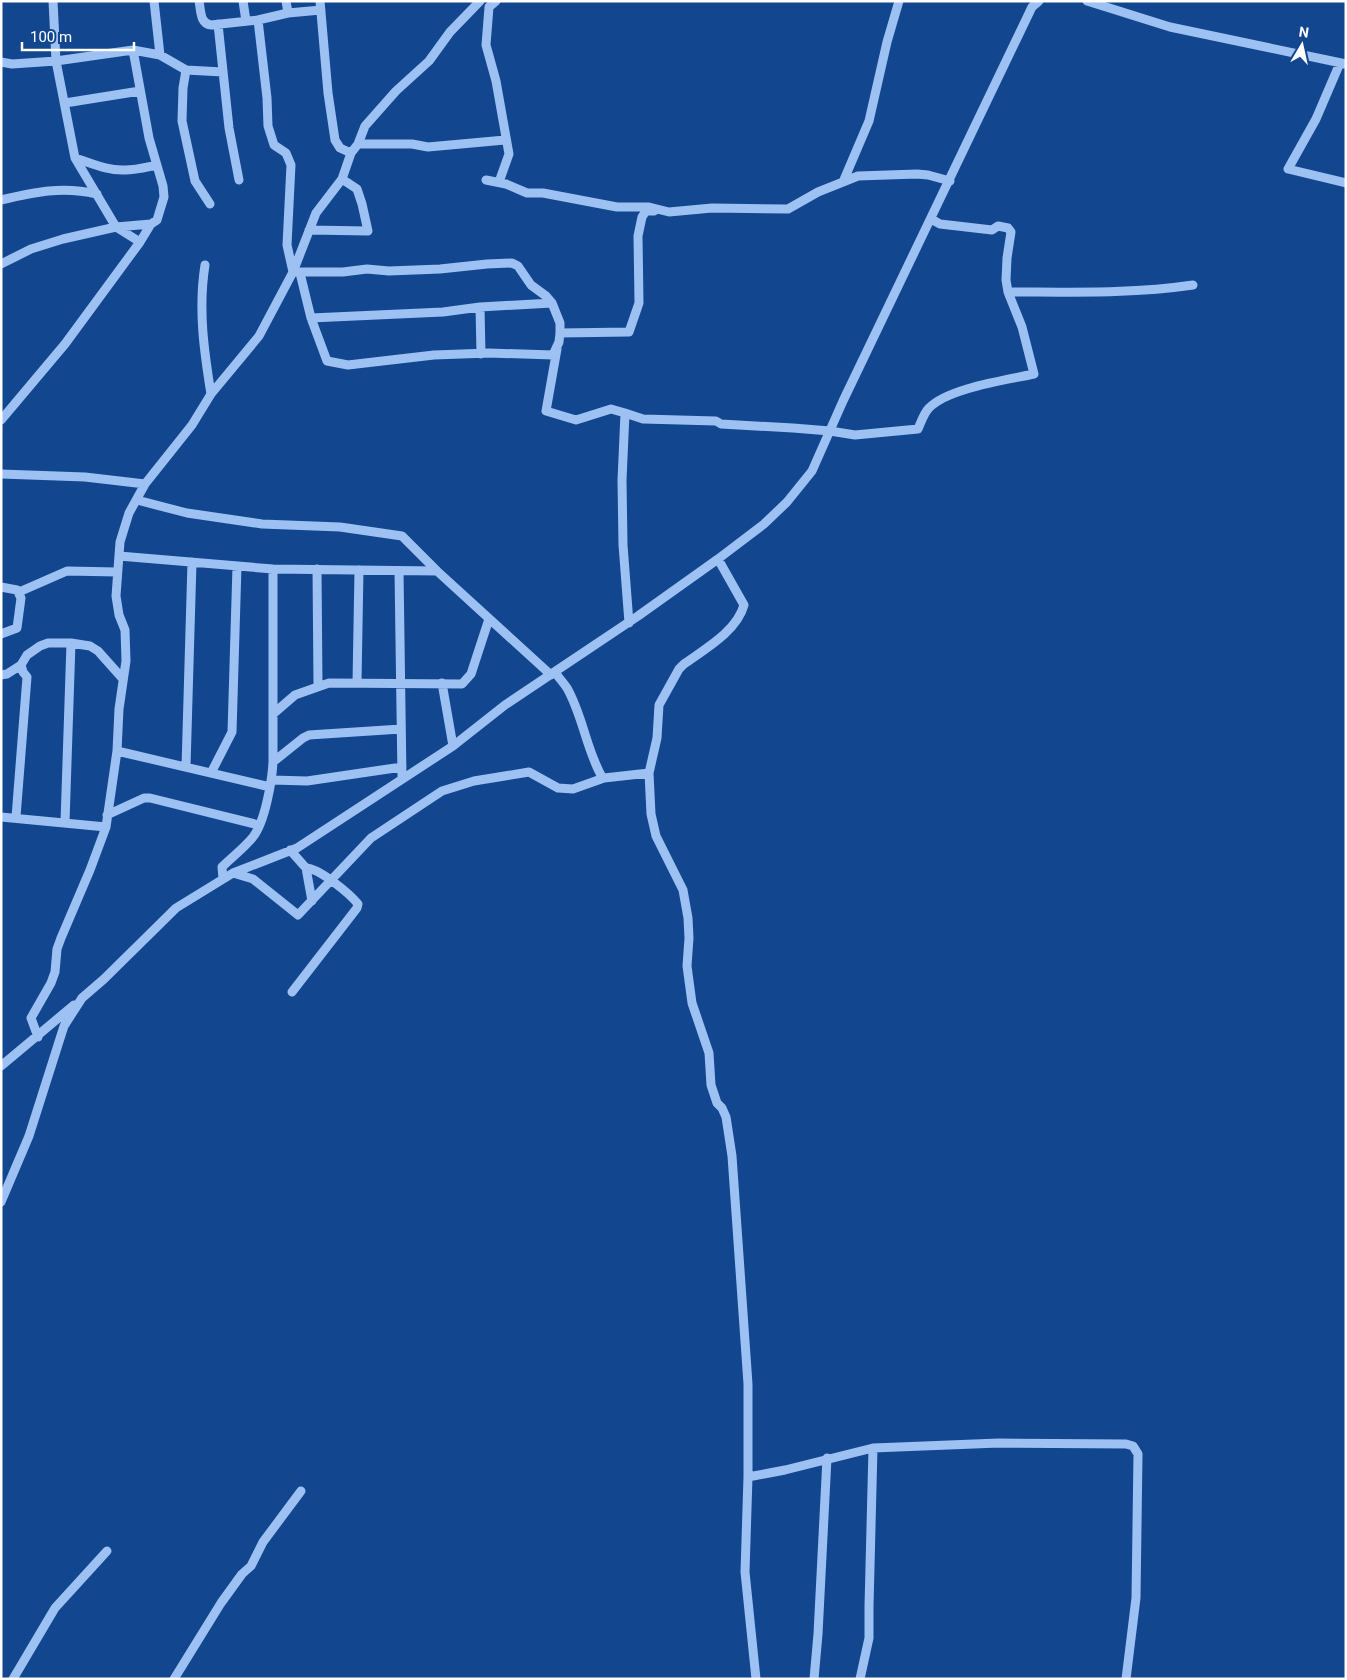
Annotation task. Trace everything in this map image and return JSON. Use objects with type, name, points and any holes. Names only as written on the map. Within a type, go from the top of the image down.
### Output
[{"type":"street","points":[[53,1],[56,60],[75,158],[116,227],[140,242]]},
{"type":"street","points":[[154,1],[160,55]]},
{"type":"street","points":[[199,1],[204,23],[211,26],[258,20],[320,6],[328,93],[335,140],[340,148],[351,153]]},
{"type":"street","points":[[243,1],[246,21]]},
{"type":"street","points":[[286,1],[288,13]]},
{"type":"street","points":[[38,1037],[31,1018],[51,983],[55,972],[57,949],[106,826],[117,751],[119,709],[126,661],[125,630],[119,615],[116,596],[120,542],[129,513],[145,484],[192,425],[212,394],[260,336],[296,273],[316,214],[342,179],[351,153],[358,144],[365,126],[396,91],[429,61],[450,32],[480,1]]},
{"type":"street","points":[[496,1],[489,7],[486,45],[496,81],[509,154],[499,182]]},
{"type":"street","points":[[843,182],[869,121],[887,42],[899,1]]},
{"type":"street","points":[[1087,1],[1170,27],[1343,64],[1316,119],[1288,169],[1346,182]]},
{"type":"street","points":[[1,1066],[38,1037],[104,979],[176,908],[233,873],[297,848],[453,746],[505,705],[629,623],[718,559],[764,524],[787,502],[812,471],[1034,3]]},
{"type":"street","points":[[258,20],[267,98],[268,126],[274,145],[286,153],[291,165],[287,245],[327,361],[348,365],[434,355],[553,355],[560,337]]},
{"type":"street","points":[[218,24],[229,128],[239,180]]},
{"type":"street","points":[[1,420],[66,344],[160,214],[164,197],[163,186],[149,138],[133,50]]},
{"type":"street","points":[[1,62],[12,64],[133,50],[160,55],[186,70],[223,72]]},
{"type":"street","points":[[186,70],[183,88],[182,121],[195,181],[210,204]]},
{"type":"street","points":[[64,102],[140,91]]},
{"type":"street","points":[[358,144],[412,144],[428,147],[505,140]]},
{"type":"street","points":[[75,158],[117,170],[157,165]]},
{"type":"street","points":[[560,337],[629,332],[639,303],[638,236],[642,217],[646,211],[669,212],[712,208],[788,209],[818,192],[858,176],[928,175],[950,181]]},
{"type":"street","points":[[309,230],[368,231],[365,212],[357,189],[342,179]]},
{"type":"street","points":[[486,180],[499,182],[527,193],[543,193],[617,207],[649,207],[669,212]]},
{"type":"street","points":[[1,200],[50,190],[84,191],[97,194]]},
{"type":"street","points":[[296,273],[367,269],[383,271],[440,269],[512,263],[518,266],[531,284],[552,303],[560,323],[560,337],[546,411],[576,420],[611,410],[643,419],[716,421],[720,424],[830,431],[855,435],[918,428],[928,409],[940,398],[957,392],[1034,374],[1022,327],[1008,292],[1006,280],[1006,258],[1011,232],[1008,228],[998,226],[992,230],[940,224],[931,219]]},
{"type":"street","points":[[1,264],[31,249],[63,239],[116,227],[151,224]]},
{"type":"street","points":[[205,265],[201,310],[205,358],[212,394]]},
{"type":"street","points":[[1008,292],[1072,292],[1169,288],[1193,285]]},
{"type":"street","points":[[311,318],[443,312],[480,307],[552,303]]},
{"type":"street","points":[[480,307],[481,354]]},
{"type":"street","points":[[625,413],[622,480],[623,545],[629,623]]},
{"type":"street","points":[[1,474],[85,476],[145,484]]},
{"type":"street","points":[[137,500],[187,512],[262,524],[340,527],[402,536],[436,571],[553,673],[567,688],[578,714],[593,760],[604,778]]},
{"type":"street","points":[[119,556],[273,569],[436,571]]},
{"type":"street","points":[[718,559],[744,605],[742,613],[719,640],[684,664],[663,696],[659,705],[657,738],[649,773],[652,824],[667,860],[683,890],[688,918],[687,966],[692,1003],[709,1053],[710,1085],[717,1103],[722,1108],[726,1117],[732,1156],[748,1384],[745,1572],[756,1679]]},
{"type":"street","points":[[186,767],[192,562]]},
{"type":"street","points":[[211,773],[232,732],[237,566]]},
{"type":"street","points":[[223,879],[222,867],[254,835],[259,825],[271,784],[273,762],[273,569]]},
{"type":"street","points":[[317,570],[318,686]]},
{"type":"street","points":[[357,683],[358,570]]},
{"type":"street","points":[[19,592],[67,571],[117,572]]},
{"type":"street","points":[[399,571],[402,778]]},
{"type":"street","points":[[1,587],[12,588],[19,592],[21,598],[17,628],[1,634]]},
{"type":"street","points":[[273,714],[295,695],[329,683],[462,684],[471,674],[489,619]]},
{"type":"street","points":[[1,675],[7,674],[21,665],[27,655],[40,646],[48,643],[71,643],[90,646],[98,651],[123,679]]},
{"type":"street","points":[[65,822],[71,643]]},
{"type":"street","points":[[16,817],[27,677],[21,665]]},
{"type":"street","points":[[442,683],[453,746]]},
{"type":"street","points":[[273,762],[309,735],[401,729]]},
{"type":"street","points":[[117,751],[211,773],[271,784],[307,781],[402,767]]},
{"type":"street","points":[[233,873],[253,879],[297,915],[371,838],[442,791],[474,781],[529,772],[563,789],[587,785],[604,778],[649,773]]},
{"type":"street","points":[[107,815],[144,798],[150,798],[259,825]]},
{"type":"street","points":[[1,817],[106,826]]},
{"type":"street","points":[[290,850],[306,868],[312,901]]},
{"type":"street","points":[[292,992],[358,908],[357,902],[331,881],[313,869],[306,868]]},
{"type":"street","points":[[1,1202],[29,1136],[64,1026],[82,998]]},
{"type":"street","points":[[748,1477],[785,1470],[873,1448],[999,1443],[1126,1444],[1133,1446],[1138,1454],[1136,1598],[1126,1679]]},
{"type":"street","points":[[860,1679],[870,1626],[873,1448]]},
{"type":"street","points":[[814,1679],[819,1625],[828,1458]]},
{"type":"street","points":[[174,1679],[221,1603],[242,1574],[251,1566],[263,1542],[301,1491]]},
{"type":"street","points":[[13,1679],[55,1608],[107,1551]]}]
